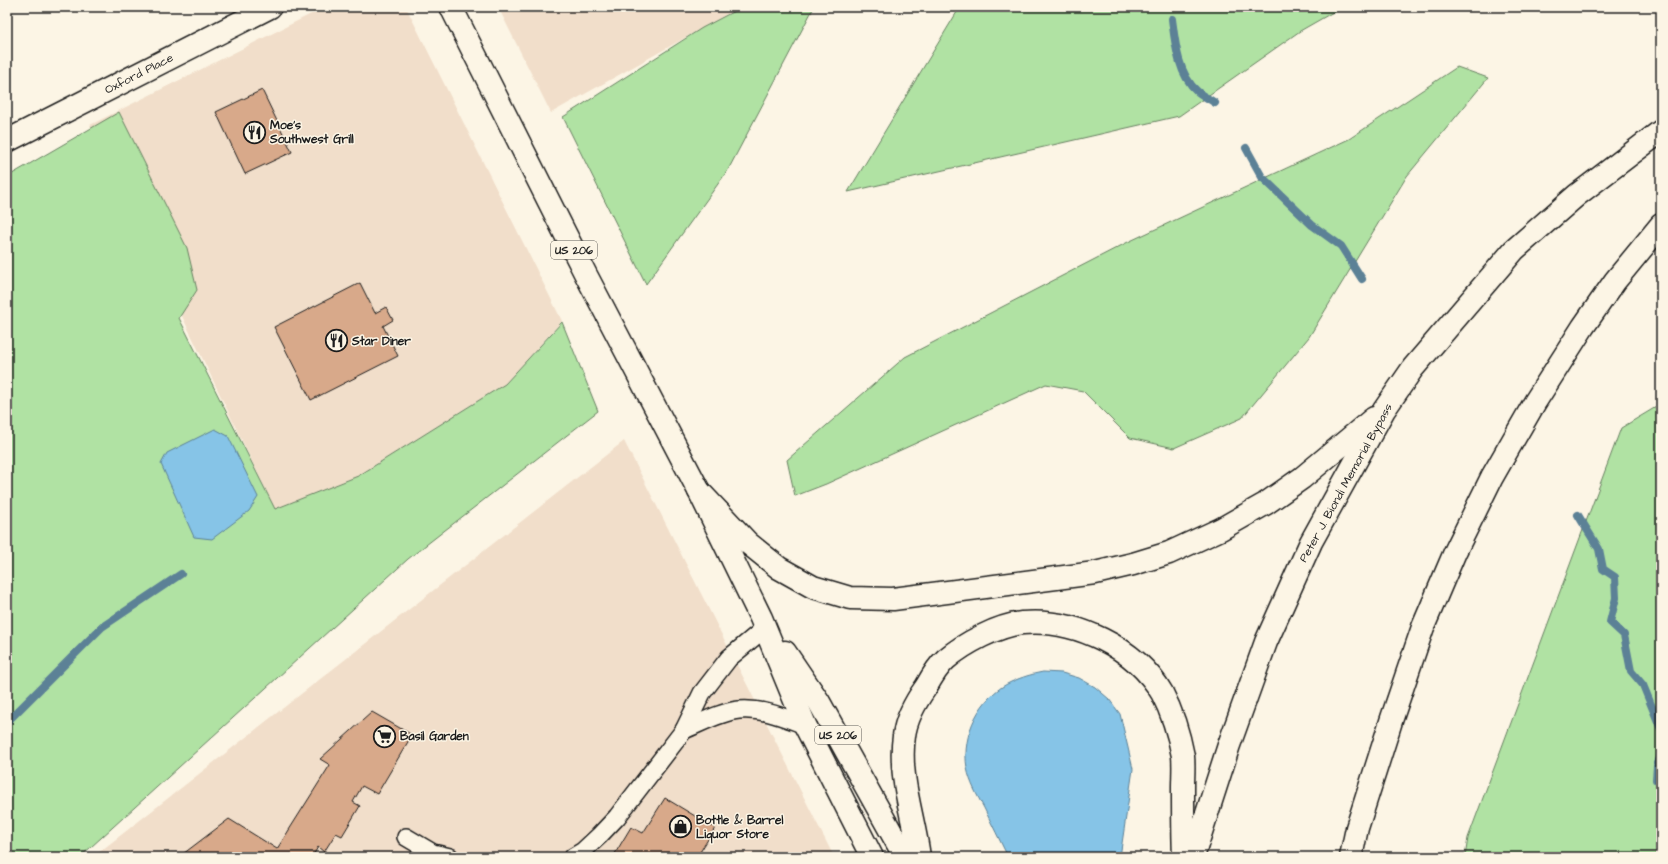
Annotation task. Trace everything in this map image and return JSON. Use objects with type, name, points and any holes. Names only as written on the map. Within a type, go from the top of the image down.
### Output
[{"type":"main road","name":"Oxford Place","points":[[7,141],[270,7]]},
{"type":"main road","name":"US 206","points":[[451,7],[585,273],[699,491],[763,623],[804,725],[872,857]]},
{"type":"main road","name":"Peter J. Biondi Memorial Bypass","points":[[1193,857],[1229,745],[1266,642],[1311,542],[1384,410],[1413,368],[1514,250],[1577,195],[1661,131]]},
{"type":"main road","points":[[1351,857],[1357,828],[1423,627],[1455,552],[1492,477],[1535,402],[1583,327],[1615,281],[1661,225]]},
{"type":"main road","points":[[699,491],[748,543],[779,568],[813,587],[850,598],[893,598],[1095,572],[1133,564],[1169,553],[1221,529],[1265,504],[1302,478],[1384,410]]},
{"type":"main road","name":"US 206","points":[[763,623],[819,702],[905,857]]},
{"type":"main road","points":[[919,857],[917,836],[907,801],[902,758],[904,734],[915,703],[945,660],[962,647],[996,631],[1022,624],[1042,624],[1074,628],[1101,638],[1125,653],[1148,674],[1162,693],[1174,720],[1183,757],[1184,857]]},
{"type":"lane","points":[[573,857],[583,851],[618,817],[684,730],[702,693],[729,658],[763,623]]},
{"type":"lane","points":[[684,730],[720,715],[738,710],[757,711],[776,715],[804,725]]},
{"type":"lane","points":[[406,837],[433,853],[450,857]]},
{"type":"shaded area","points":[[325,7],[406,7],[562,321],[505,384],[358,476],[275,509],[90,125]]},
{"type":"shaded area","points":[[498,7],[740,7],[551,113]]},
{"type":"shaded area","points":[[624,441],[834,857],[93,857]]},
{"type":"green space","points":[[742,7],[814,7],[728,170],[646,284],[563,117],[702,28]]},
{"type":"green space","points":[[960,7],[1342,7],[1300,31],[1179,116],[848,192]]},
{"type":"green space","points":[[1457,67],[1488,78],[1407,176],[1309,337],[1242,418],[1174,448],[1130,438],[1083,391],[1046,384],[826,484],[795,496],[787,460],[905,357],[1128,242],[1349,139]]},
{"type":"green space","points":[[119,112],[187,248],[197,290],[179,318],[275,509],[358,476],[505,384],[562,322],[598,411],[408,559],[80,857],[7,857],[7,177]]},
{"type":"green space","points":[[1661,404],[1661,857],[1465,857],[1468,838],[1621,428]]},
{"type":"water","points":[[215,429],[228,436],[258,497],[249,511],[212,539],[194,537],[161,464],[167,453]]},
{"type":"water","points":[[1043,672],[1062,673],[1079,678],[1095,687],[1109,699],[1120,714],[1133,769],[1120,857],[1008,857],[976,794],[968,773],[966,755],[970,730],[975,718],[990,697],[1000,688],[1027,676]]},
{"type":"building","name":"Moe's Southwest Grill","points":[[262,90],[292,152],[245,174],[216,112]]},
{"type":"building","name":"Star Diner","points":[[360,283],[375,313],[386,307],[393,320],[383,326],[398,356],[311,400],[274,327]]},
{"type":"building","points":[[372,712],[412,735],[377,794],[362,786],[353,802],[360,806],[342,836],[336,833],[324,852],[318,847],[312,857],[179,857],[229,819],[277,849],[330,765],[320,759]]},
{"type":"building","name":"Bottle & Barrel Liquor Store","points":[[665,798],[715,828],[697,857],[613,857],[631,827],[643,833]]},
{"type":"waterway","points":[[1172,19],[1178,58],[1186,76],[1197,91],[1215,103]]},
{"type":"waterway","points":[[1246,148],[1262,177],[1312,225],[1341,246],[1362,279]]},
{"type":"waterway","points":[[1578,515],[1599,549],[1603,569],[1615,577],[1616,598],[1610,622],[1624,635],[1631,671],[1643,685],[1661,729]]},
{"type":"waterway","points":[[7,722],[102,627],[181,574]]},
{"type":"waterway","points":[[1661,755],[1657,766],[1656,780],[1661,782]]},
{"type":"place","name":"Moe's Southwest Grill","points":[[254,132]]},
{"type":"place","name":"Star Diner","points":[[336,341]]},
{"type":"place","name":"Basil Garden","points":[[385,736]]},
{"type":"place","name":"Bottle & Barrel Liquor Store","points":[[680,827]]}]
